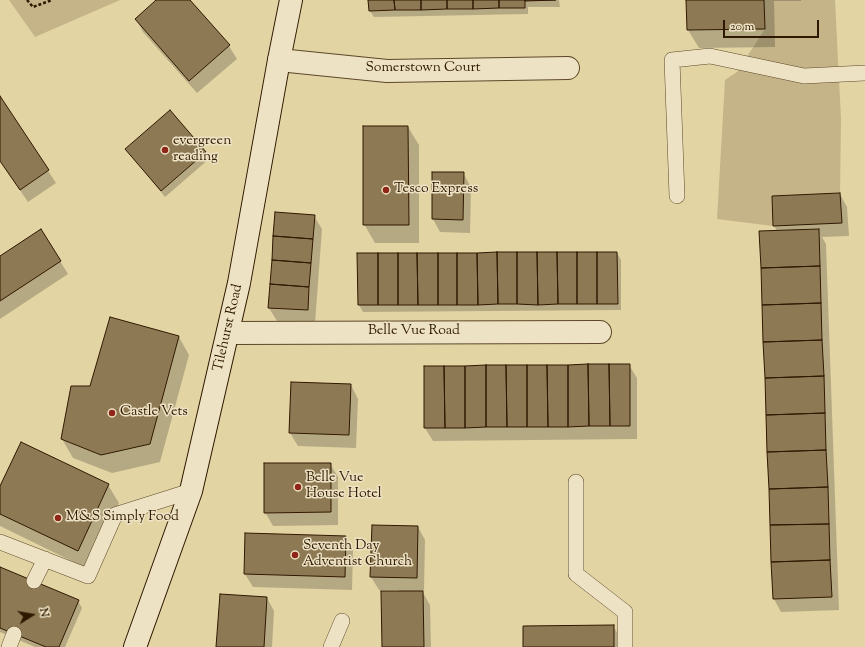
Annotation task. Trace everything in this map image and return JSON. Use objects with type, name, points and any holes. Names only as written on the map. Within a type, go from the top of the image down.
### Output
[{"type":"street","name":"Tilehurst Road","points":[[135,647],[191,491],[239,283],[278,60],[291,0]]},
{"type":"street","name":"Somerstown Court","points":[[278,60],[387,71],[568,68]]},
{"type":"street","name":"Belle Vue Road","points":[[228,333],[600,332]]},
{"type":"lane","points":[[677,196],[672,60],[710,56],[804,76],[865,73]]},
{"type":"lane","points":[[576,482],[576,574],[625,612],[625,647]]},
{"type":"lane","points":[[0,542],[88,576],[115,515],[191,491]]},
{"type":"lane","points":[[34,581],[45,559]]},
{"type":"lane","points":[[330,647],[342,621]]},
{"type":"path","points":[[27,0],[32,7],[52,0]]},
{"type":"shaded area","points":[[9,0],[120,0],[35,37]]},
{"type":"shaded area","points":[[764,0],[835,0],[841,119],[840,193],[772,196],[773,226],[717,219],[725,80],[737,72],[765,29]]},
{"type":"building","points":[[156,0],[190,0],[230,45],[189,81],[135,19]]},
{"type":"building","points":[[368,0],[394,0],[395,10],[369,11]]},
{"type":"building","points":[[394,0],[421,0],[421,10],[395,10]]},
{"type":"building","points":[[421,0],[447,0],[447,9],[421,10]]},
{"type":"building","points":[[447,0],[473,0],[473,9],[447,9]]},
{"type":"building","points":[[473,0],[499,0],[499,8],[473,9]]},
{"type":"building","points":[[499,0],[525,0],[525,8],[499,8]]},
{"type":"building","points":[[525,0],[556,0],[525,1]]},
{"type":"building","points":[[686,0],[764,0],[765,29],[687,30]]},
{"type":"building","points":[[0,96],[49,170],[20,190],[0,161]]},
{"type":"building","name":"evergreen reading","points":[[170,110],[206,152],[161,191],[125,149]]},
{"type":"building","name":"Tesco Express","points":[[363,126],[408,126],[409,225],[363,225]]},
{"type":"building","points":[[432,172],[464,172],[463,220],[432,219]]},
{"type":"building","points":[[840,193],[842,223],[773,226],[772,196]]},
{"type":"building","points":[[275,212],[315,215],[313,239],[273,236]]},
{"type":"building","points":[[41,229],[61,261],[0,301],[0,256]]},
{"type":"building","points":[[819,229],[820,266],[761,268],[759,231]]},
{"type":"building","points":[[273,236],[313,239],[311,263],[272,260]]},
{"type":"building","points":[[497,252],[517,252],[517,304],[498,304]]},
{"type":"building","points":[[497,252],[498,304],[478,305],[477,253]]},
{"type":"building","points":[[517,252],[537,252],[538,305],[517,304]]},
{"type":"building","points":[[537,252],[557,252],[558,304],[538,305]]},
{"type":"building","points":[[557,252],[577,252],[577,304],[558,304]]},
{"type":"building","points":[[577,252],[597,252],[597,304],[577,304]]},
{"type":"building","points":[[597,252],[617,252],[618,304],[597,304]]},
{"type":"building","points":[[357,253],[378,253],[378,305],[358,305]]},
{"type":"building","points":[[378,253],[398,253],[398,305],[378,305]]},
{"type":"building","points":[[398,253],[417,253],[418,305],[398,305]]},
{"type":"building","points":[[417,253],[438,253],[438,305],[418,305]]},
{"type":"building","points":[[438,253],[457,253],[457,305],[438,305]]},
{"type":"building","points":[[457,253],[477,253],[478,305],[457,305]]},
{"type":"building","points":[[272,260],[311,263],[309,287],[270,284]]},
{"type":"building","points":[[820,266],[821,303],[762,305],[761,268]]},
{"type":"building","points":[[270,284],[309,287],[308,310],[268,308]]},
{"type":"building","points":[[821,303],[822,340],[763,342],[762,305]]},
{"type":"building","name":"Castle Vets","points":[[110,317],[179,336],[150,444],[101,455],[61,439],[71,386],[90,386]]},
{"type":"building","points":[[822,340],[824,376],[765,378],[763,342]]},
{"type":"building","points":[[588,364],[609,364],[610,426],[589,426]]},
{"type":"building","points":[[588,364],[589,426],[568,427],[568,365]]},
{"type":"building","points":[[609,364],[630,364],[630,426],[610,426]]},
{"type":"building","points":[[486,365],[506,365],[507,427],[486,427]]},
{"type":"building","points":[[486,365],[486,427],[465,428],[465,366]]},
{"type":"building","points":[[506,365],[527,365],[527,427],[507,427]]},
{"type":"building","points":[[527,365],[547,365],[548,427],[527,427]]},
{"type":"building","points":[[547,365],[568,365],[568,427],[548,427]]},
{"type":"building","points":[[424,366],[444,366],[445,428],[424,428]]},
{"type":"building","points":[[444,366],[465,366],[465,428],[445,428]]},
{"type":"building","points":[[824,376],[825,413],[766,415],[765,378]]},
{"type":"building","points":[[291,382],[351,384],[349,435],[289,433]]},
{"type":"building","points":[[825,413],[826,450],[767,452],[766,415]]},
{"type":"building","points":[[21,442],[109,484],[78,551],[0,514],[0,486]]},
{"type":"building","points":[[826,450],[828,487],[769,489],[767,452]]},
{"type":"building","name":"Belle Vue House Hotel","points":[[264,463],[331,463],[331,512],[264,513]]},
{"type":"building","points":[[828,487],[829,524],[770,525],[769,489]]},
{"type":"building","points":[[829,524],[830,560],[771,562],[770,525]]},
{"type":"building","points":[[372,525],[418,526],[417,578],[370,577]]},
{"type":"building","name":"Seventh Day Adventist Church","points":[[245,533],[346,536],[345,577],[244,574]]},
{"type":"building","points":[[830,560],[832,597],[773,599],[771,562]]},
{"type":"building","points":[[0,567],[79,600],[59,647],[46,647],[0,628]]},
{"type":"building","points":[[381,591],[423,591],[424,647],[382,647]]},
{"type":"building","points":[[220,594],[267,597],[264,647],[216,647]]},
{"type":"building","points":[[614,625],[614,647],[523,647],[523,626]]},
{"type":"place","name":"evergreen reading","points":[[165,150]]},
{"type":"place","name":"Tesco Express","points":[[386,190]]},
{"type":"place","name":"Castle Vets","points":[[112,413]]},
{"type":"place","name":"Belle Vue House Hotel","points":[[298,487]]},
{"type":"place","name":"M&S Simply Food","points":[[58,518]]},
{"type":"place","name":"Seventh Day Adventist Church","points":[[295,555]]}]
